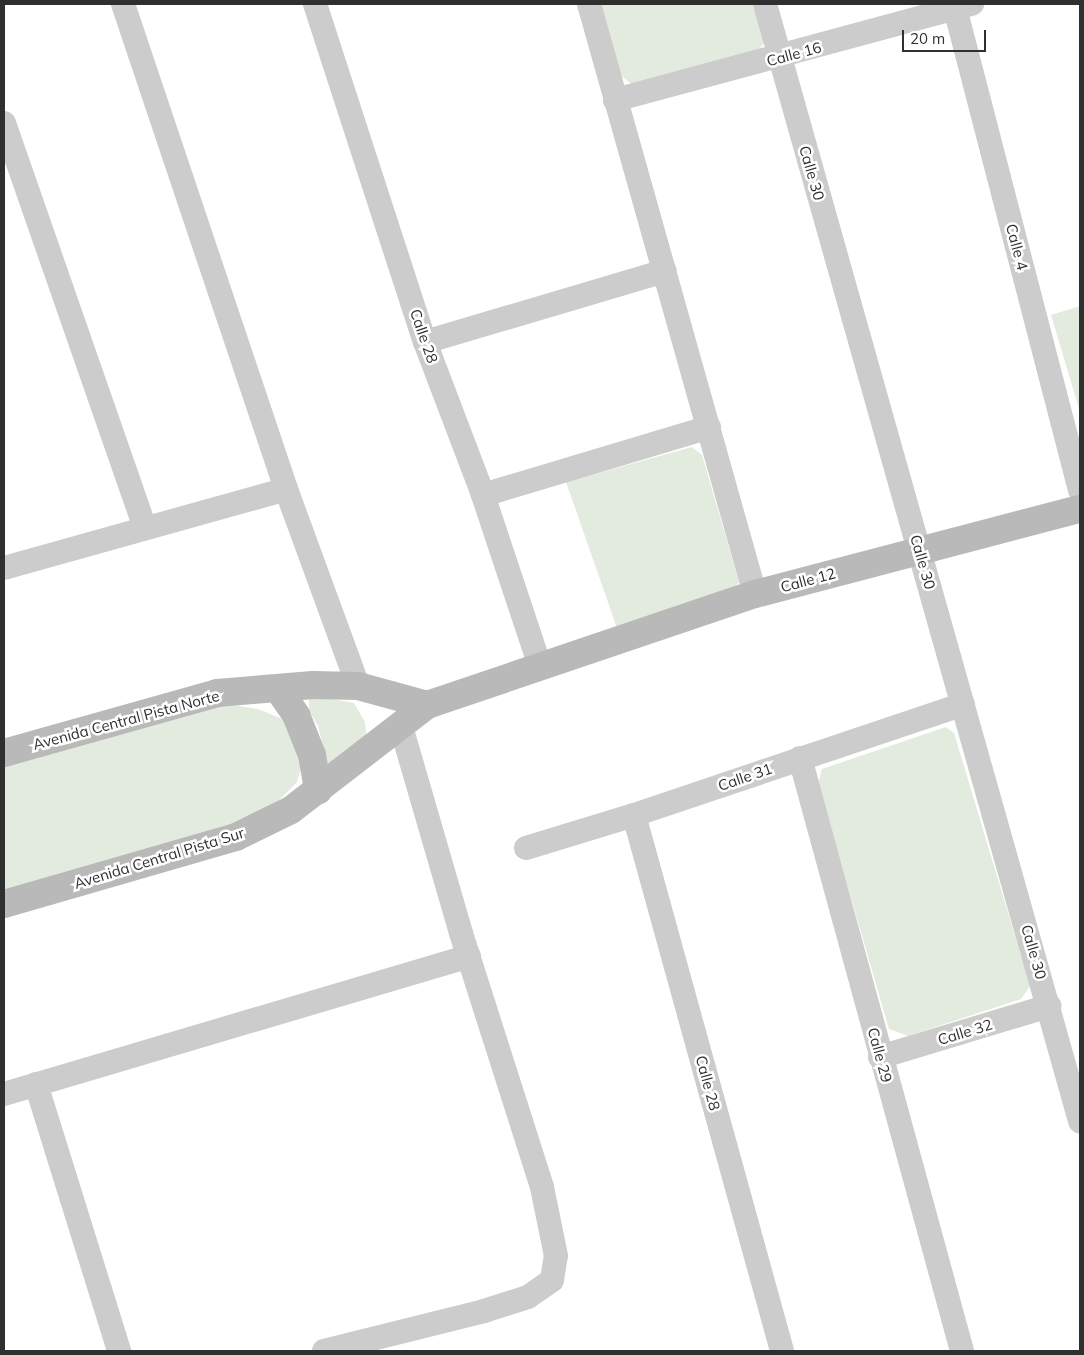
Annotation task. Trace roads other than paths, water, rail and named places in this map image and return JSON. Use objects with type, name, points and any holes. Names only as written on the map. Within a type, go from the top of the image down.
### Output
[{"type":"street","points":[[123,4],[286,489],[358,686]]},
{"type":"street","name":"Calle 28","points":[[315,4],[425,342],[483,495],[540,666]]},
{"type":"street","points":[[589,4],[755,594]]},
{"type":"street","name":"Calle 30","points":[[765,4],[1080,1121]]},
{"type":"street","name":"Calle 16","points":[[615,100],[779,58],[961,5]]},
{"type":"street","name":"Calle 4","points":[[961,5],[1080,490]]},
{"type":"street","points":[[4,123],[145,528]]},
{"type":"street","points":[[425,342],[665,270]]},
{"type":"street","points":[[483,495],[709,427]]},
{"type":"street","points":[[4,568],[286,489]]},
{"type":"street","name":"Calle 12","points":[[427,704],[755,594],[1080,509]]},
{"type":"street","name":"Avenida Central Pista Norte","points":[[4,753],[217,693],[358,686],[427,704]]},
{"type":"street","points":[[278,689],[296,715],[312,755],[318,790]]},
{"type":"street","name":"Avenida Central Pista Sur","points":[[4,904],[236,837],[291,810],[427,704]]},
{"type":"street","name":"Calle 31","points":[[526,848],[634,815],[963,704]]},
{"type":"street","points":[[324,1351],[484,1312],[528,1297],[552,1280],[556,1256],[542,1187],[469,956],[401,726]]},
{"type":"street","name":"Calle 29","points":[[800,758],[880,1057],[962,1351]]},
{"type":"street","name":"Calle 28","points":[[634,815],[782,1351]]},
{"type":"street","points":[[4,1094],[469,956]]},
{"type":"street","name":"Calle 32","points":[[880,1057],[1049,1006]]},
{"type":"street","points":[[36,1084],[119,1351]]}]
